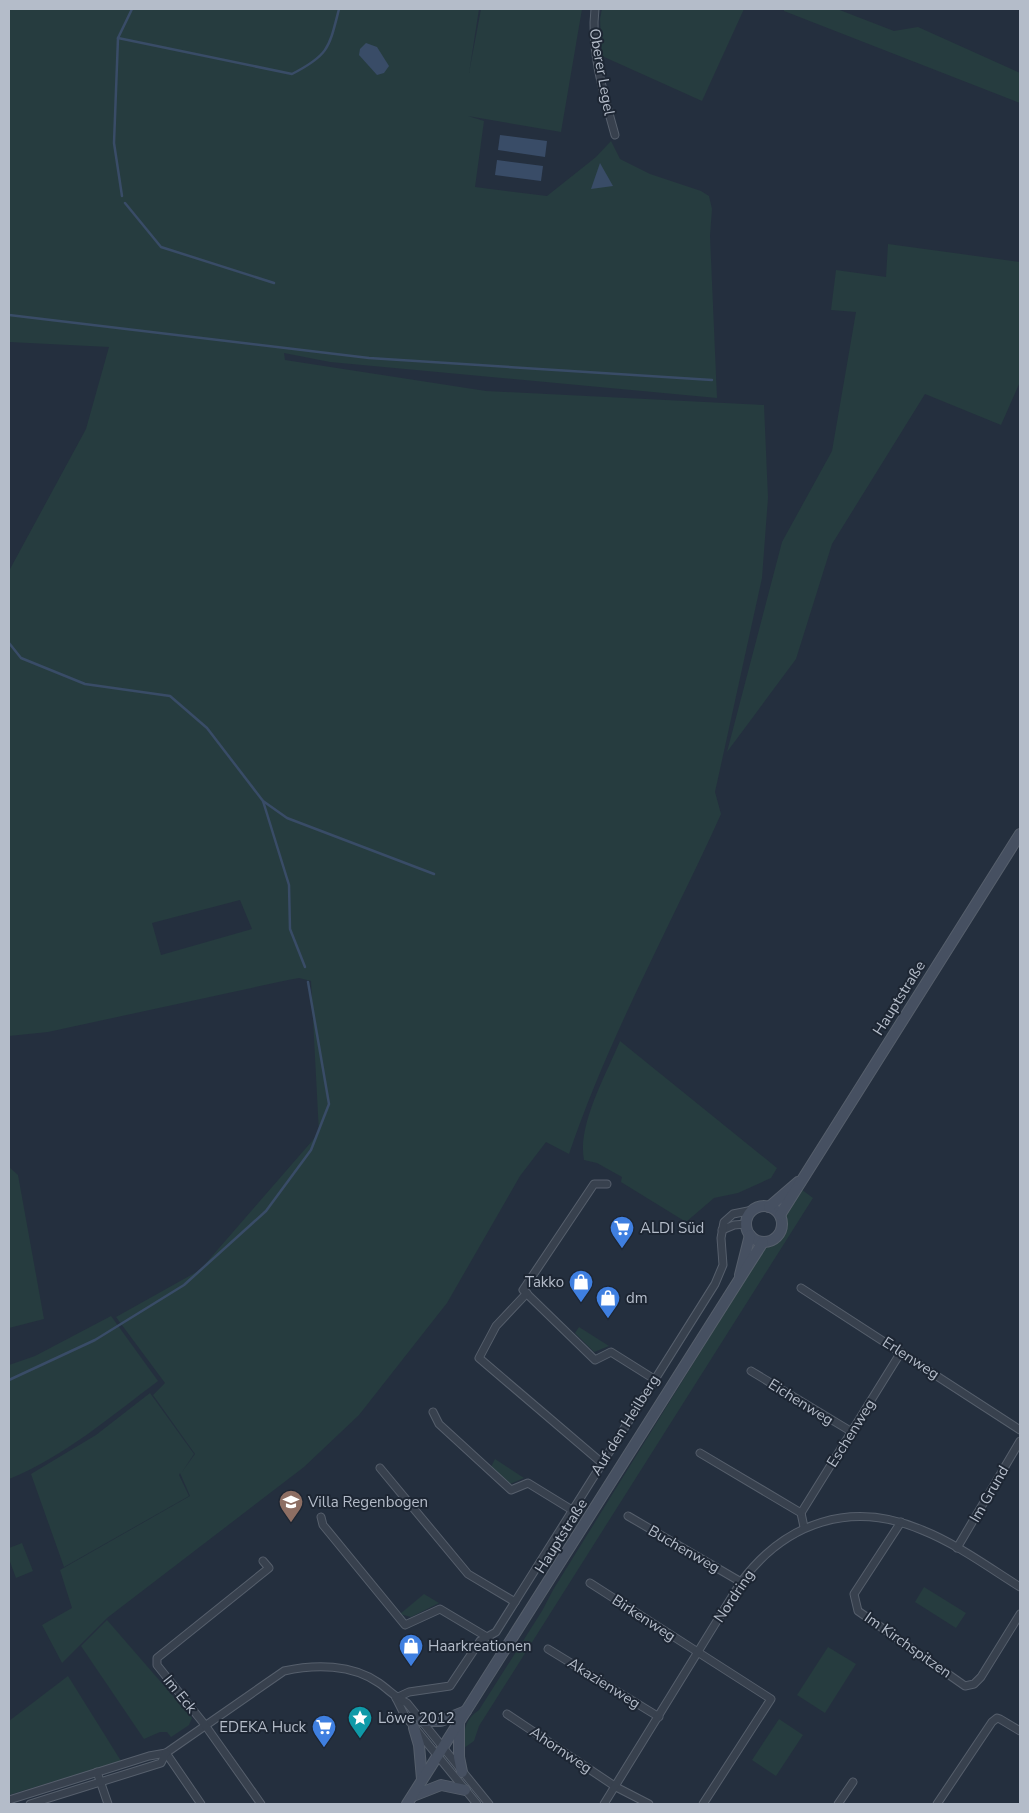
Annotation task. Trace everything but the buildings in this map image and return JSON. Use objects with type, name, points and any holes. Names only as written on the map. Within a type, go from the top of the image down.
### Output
[{"type":"street","name":"Oberer Legel","points":[[595,9],[593,24],[598,65],[615,135]]},
{"type":"street","name":"Hauptstraße","points":[[409,1800],[763,1242],[774,1239],[780,1233],[782,1222],[780,1214],[1020,834]]},
{"type":"street","name":"Hauptstraße","points":[[770,1207],[802,1178]]},
{"type":"street","points":[[607,1184],[594,1184],[523,1290],[595,1360],[611,1352],[654,1379]]},
{"type":"street","points":[[722,1230],[728,1217],[759,1207],[770,1207],[780,1214]]},
{"type":"street","points":[[752,1210],[746,1224],[750,1235],[763,1242]]},
{"type":"street","points":[[722,1230],[734,1225],[746,1224]]},
{"type":"street","name":"Auf den Heilberg","points":[[396,1698],[408,1692],[450,1686],[480,1641],[496,1632],[720,1273],[723,1256],[722,1230]]},
{"type":"street","name":"Hauptstraße","points":[[738,1283],[750,1235]]},
{"type":"street","name":"Erlenweg","points":[[801,1288],[1020,1430]]},
{"type":"street","points":[[527,1294],[496,1326],[479,1358],[602,1463]]},
{"type":"street","name":"Eschenweg","points":[[801,1513],[902,1352]]},
{"type":"street","name":"Eichenweg","points":[[752,1371],[852,1432]]},
{"type":"street","points":[[433,1412],[439,1424],[511,1490],[528,1483],[572,1510]]},
{"type":"street","name":"Im Grund","points":[[957,1548],[1020,1441]]},
{"type":"street","points":[[700,1453],[801,1513],[804,1527]]},
{"type":"street","points":[[380,1468],[468,1574],[515,1602]]},
{"type":"street","name":"Buchenweg","points":[[628,1516],[741,1582]]},
{"type":"street","name":"Nordring","points":[[604,1804],[751,1568],[775,1546],[804,1527],[843,1518],[872,1517],[901,1522],[921,1529],[957,1548],[1020,1587]]},
{"type":"street","points":[[321,1518],[323,1525],[405,1625],[440,1609],[487,1637]]},
{"type":"street","name":"Im Kirchspitzen","points":[[901,1522],[854,1594],[858,1610],[965,1686],[974,1684],[981,1677],[1020,1614]]},
{"type":"street","name":"Im Eck","points":[[261,1804],[205,1725],[157,1665],[157,1658],[269,1568],[263,1562]]},
{"type":"street","name":"Birkenweg","points":[[590,1583],[771,1699],[703,1804]]},
{"type":"street","name":"Akazienweg","points":[[548,1649],[659,1717]]},
{"type":"street","points":[[9,1800],[149,1756],[166,1753],[284,1671],[302,1667],[338,1668],[358,1672],[378,1682],[396,1698],[405,1716],[418,1724],[443,1747],[489,1804]]},
{"type":"street","points":[[418,1724],[441,1721],[466,1711]]},
{"type":"street","name":"Ahornweg","points":[[507,1714],[616,1787],[649,1804]]},
{"type":"street","points":[[937,1804],[992,1722],[997,1718],[1020,1731]]},
{"type":"street","points":[[459,1722],[459,1758],[462,1772]]},
{"type":"street","points":[[418,1724],[437,1756],[477,1804]]},
{"type":"street","points":[[418,1724],[422,1780]]},
{"type":"street","points":[[30,1804],[161,1763],[166,1753]]},
{"type":"street","points":[[166,1753],[201,1804]]},
{"type":"street","points":[[97,1772],[108,1804]]},
{"type":"street","points":[[838,1804],[853,1782]]},
{"type":"street","points":[[409,1800],[441,1785],[465,1790]]},
{"type":"green space","points":[[9,9],[479,9],[469,73],[481,9],[582,9],[561,132],[468,116],[484,121],[475,187],[547,196],[596,157],[611,141],[620,159],[650,174],[701,191],[709,196],[712,209],[710,236],[717,398],[330,362],[284,353],[285,360],[486,391],[764,405],[768,498],[762,578],[715,792],[721,814],[621,1024],[602,1067],[569,1154],[546,1142],[520,1176],[447,1303],[359,1415],[304,1467],[107,1618],[62,1663],[42,1625],[72,1608],[60,1570],[190,1496],[180,1473],[179,1475],[189,1496],[64,1567],[31,1474],[96,1435],[150,1393],[194,1454],[182,1472],[195,1454],[153,1395],[165,1383],[116,1317],[200,1270],[319,1133],[311,981],[299,978],[288,980],[48,1032],[9,1036],[9,571],[86,429],[109,347],[9,342]],"holes":[[[240,900],[252,929],[161,955],[152,923]]]},
{"type":"green space","points":[[602,9],[744,9],[702,101],[602,56],[600,19]]},
{"type":"green space","points":[[784,9],[837,9],[894,31],[918,27],[1020,73],[1020,103],[784,11]]},
{"type":"green space","points":[[888,244],[1020,262],[1020,382],[1001,425],[925,394],[832,544],[796,659],[727,752],[782,542],[832,451],[856,312],[831,310],[836,270],[886,277]]},
{"type":"green space","points":[[620,1041],[777,1168],[771,1178],[738,1193],[714,1198],[686,1222],[621,1182],[622,1177],[597,1163],[584,1160],[583,1146],[589,1116]]},
{"type":"green space","points":[[9,1167],[18,1175],[44,1319],[9,1328]]},
{"type":"green space","points":[[801,1189],[813,1198],[479,1726],[474,1741],[464,1748],[466,1726],[470,1718],[479,1710],[542,1611],[553,1590],[766,1246],[778,1239],[783,1232],[785,1213]]},
{"type":"green space","points":[[111,1316],[158,1381],[68,1448],[9,1479],[9,1365],[35,1356]]},
{"type":"green space","points":[[579,1327],[609,1346],[594,1352],[575,1333]]},
{"type":"green space","points":[[495,1459],[524,1478],[510,1484],[491,1467]]},
{"type":"green space","points":[[22,1543],[33,1571],[16,1578],[9,1559],[9,1548]]},
{"type":"green space","points":[[924,1587],[966,1613],[956,1628],[915,1602]]},
{"type":"green space","points":[[424,1594],[439,1603],[411,1617],[400,1614]]},
{"type":"green space","points":[[107,1620],[192,1718],[189,1725],[171,1737],[167,1732],[160,1732],[144,1739],[81,1646]]},
{"type":"green space","points":[[828,1647],[856,1664],[825,1713],[797,1695]]},
{"type":"green space","points":[[68,1676],[121,1761],[9,1795],[9,1721]]},
{"type":"green space","points":[[779,1719],[803,1735],[776,1776],[752,1760]]},
{"type":"water","points":[[366,43],[377,47],[389,66],[384,73],[377,75],[359,55],[360,49]]},
{"type":"water","points":[[500,135],[547,141],[545,157],[498,150]]},
{"type":"water","points":[[497,160],[543,166],[541,181],[495,175]]},
{"type":"water","points":[[600,163],[613,186],[591,189]]},
{"type":"waterway","points":[[122,196],[114,143],[118,38],[132,9]]},
{"type":"waterway","points":[[118,38],[292,74],[314,61],[326,49],[333,33],[339,9]]},
{"type":"waterway","points":[[125,203],[161,247],[274,283]]},
{"type":"waterway","points":[[9,315],[369,358],[712,380]]},
{"type":"waterway","points":[[9,643],[21,658],[85,684],[170,696],[207,728],[263,801],[287,818],[434,874]]},
{"type":"waterway","points":[[263,801],[289,885],[290,929],[305,967]]},
{"type":"waterway","points":[[9,1380],[95,1340],[184,1285],[266,1211],[311,1150],[329,1104],[308,982]]},
{"type":"place","name":"ALDI Süd","points":[[622,1249]]},
{"type":"place","name":"Takko","points":[[581,1303]]},
{"type":"place","name":"dm","points":[[608,1319]]},
{"type":"place","name":"Villa Regenbogen","points":[[291,1523]]},
{"type":"place","name":"Haarkreationen","points":[[411,1667]]},
{"type":"place","name":"Löwe 2012","points":[[360,1739]]},
{"type":"place","name":"EDEKA Huck","points":[[324,1748]]}]
